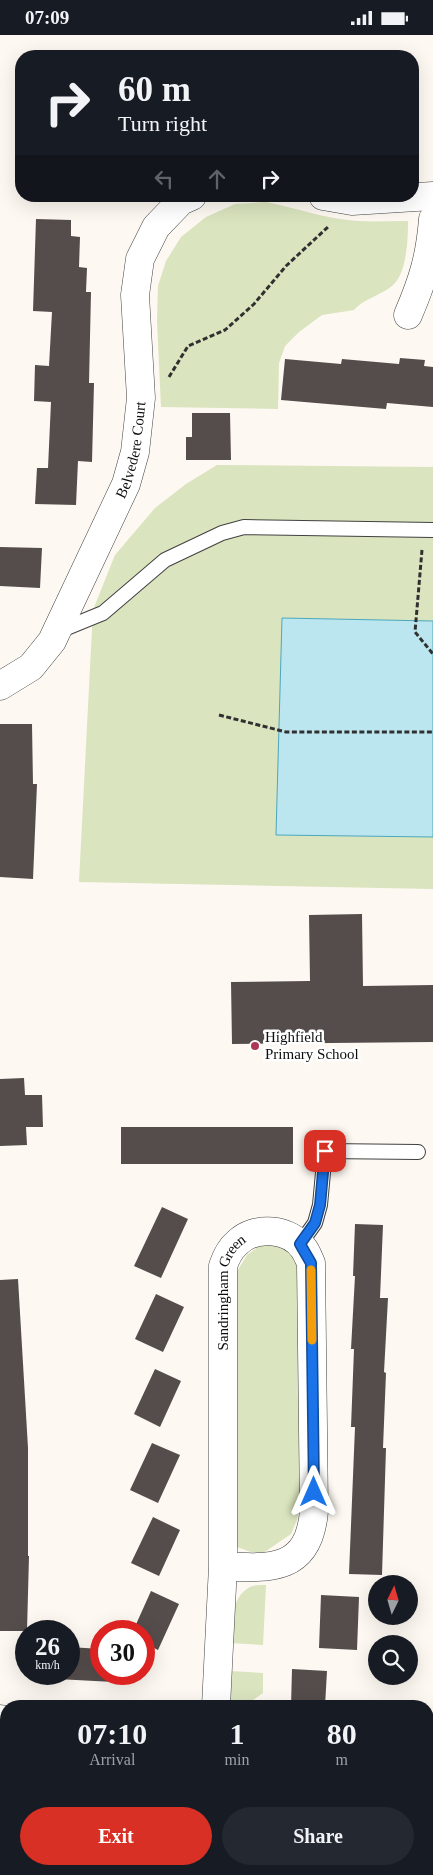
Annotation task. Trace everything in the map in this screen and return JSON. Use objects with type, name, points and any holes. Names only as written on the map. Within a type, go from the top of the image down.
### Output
[{"type":"street","points":[[419,197],[433,196]]},
{"type":"street","name":"Belvedere Court","points":[[0,686],[31,667],[52,641],[126,484],[135,452],[141,398],[135,295],[140,259],[156,227],[180,202]]},
{"type":"street","points":[[408,315],[423,279],[431,249],[433,219]]},
{"type":"street","name":"Sandringham Green","points":[[216,1700],[223,1566],[223,1266],[228,1253],[238,1241],[251,1234],[266,1231],[280,1233],[300,1244]]},
{"type":"street","points":[[223,1566],[258,1568],[275,1566],[292,1558],[305,1545],[312,1529],[314,1511],[311,1263],[300,1244]]},
{"type":"lane","points":[[56,633],[103,613],[165,560],[222,533],[244,527],[428,530]]},
{"type":"lane","points":[[300,1244],[315,1223],[320,1205],[325,1151],[418,1152]]},
{"type":"path","points":[[141,398],[169,377],[188,346],[225,330],[254,304],[286,266],[322,233],[351,202]]},
{"type":"path","points":[[428,530],[416,633],[433,654]]},
{"type":"path","points":[[219,715],[286,731],[433,732]]},
{"type":"green space","points":[[266,202],[345,220],[408,221],[406,255],[398,280],[388,289],[354,310],[322,315],[299,332],[285,346],[279,363],[278,409],[161,407],[157,321],[158,286],[166,261],[181,237],[206,217],[235,204]]},
{"type":"green space","points":[[217,465],[433,467],[433,889],[79,882],[93,610],[115,555],[155,508],[186,484]]},
{"type":"green space","points":[[261,1245],[278,1246],[293,1253],[299,1262],[302,1277],[300,1500],[297,1520],[291,1534],[263,1553],[251,1552],[237,1547],[234,1533],[233,1278],[247,1255]]},
{"type":"green space","points":[[266,1585],[263,1645],[230,1643],[233,1612],[239,1598],[250,1587]]},
{"type":"green space","points":[[230,1671],[263,1673],[263,1693],[253,1700],[228,1700]]},
{"type":"water","points":[[282,618],[433,621],[433,837],[276,835]]},
{"type":"building","points":[[36,219],[71,220],[71,236],[80,237],[79,267],[87,268],[86,292],[91,292],[89,383],[94,383],[92,462],[78,461],[76,505],[35,504],[37,468],[48,468],[51,402],[34,401],[35,365],[49,366],[52,312],[33,311]]},
{"type":"building","points":[[400,358],[425,360],[424,366],[433,367],[433,407],[387,403],[386,409],[281,400],[285,359],[341,364],[342,359],[399,364]]},
{"type":"building","points":[[192,413],[230,413],[231,460],[186,460],[186,437],[192,437]]},
{"type":"building","points":[[0,547],[42,548],[40,588],[0,586]]},
{"type":"building","points":[[0,724],[32,724],[33,784],[37,784],[33,879],[0,877]]},
{"type":"building","points":[[362,914],[363,986],[433,985],[433,1042],[232,1044],[231,982],[310,981],[309,915]]},
{"type":"building","points":[[24,1078],[25,1095],[42,1095],[43,1127],[26,1127],[27,1145],[0,1146],[0,1079]]},
{"type":"building","points":[[121,1127],[293,1127],[293,1164],[121,1164]]},
{"type":"building","points":[[162,1207],[188,1219],[161,1278],[134,1266]]},
{"type":"building","points":[[355,1224],[383,1225],[380,1298],[388,1298],[384,1372],[386,1373],[383,1448],[386,1448],[382,1575],[349,1574],[355,1427],[351,1427],[354,1349],[351,1349],[355,1276],[353,1276]]},
{"type":"building","points":[[18,1279],[28,1448],[27,1620],[15,1620],[15,1631],[0,1631],[0,1280]]},
{"type":"building","points":[[156,1294],[184,1307],[163,1352],[135,1339]]},
{"type":"building","points":[[155,1369],[181,1381],[160,1427],[134,1414]]},
{"type":"building","points":[[152,1443],[180,1455],[158,1503],[130,1490]]},
{"type":"building","points":[[153,1517],[180,1530],[159,1576],[131,1563]]},
{"type":"building","points":[[151,1591],[179,1604],[158,1650],[155,1648],[155,1620],[138,1620]]},
{"type":"building","points":[[321,1595],[359,1597],[357,1650],[319,1648]]},
{"type":"building","points":[[80,1648],[90,1648],[90,1681],[80,1680]]},
{"type":"building","points":[[292,1669],[327,1671],[325,1700],[291,1700]]},
{"type":"slow traffic","points":[[311,1270],[312,1340]]},
{"type":"place","name":"Highfield Primary School","points":[[255,1046]]},
{"type":"route","points":[[314,1492],[311,1263],[300,1244],[315,1223],[320,1205],[325,1151]]}]
